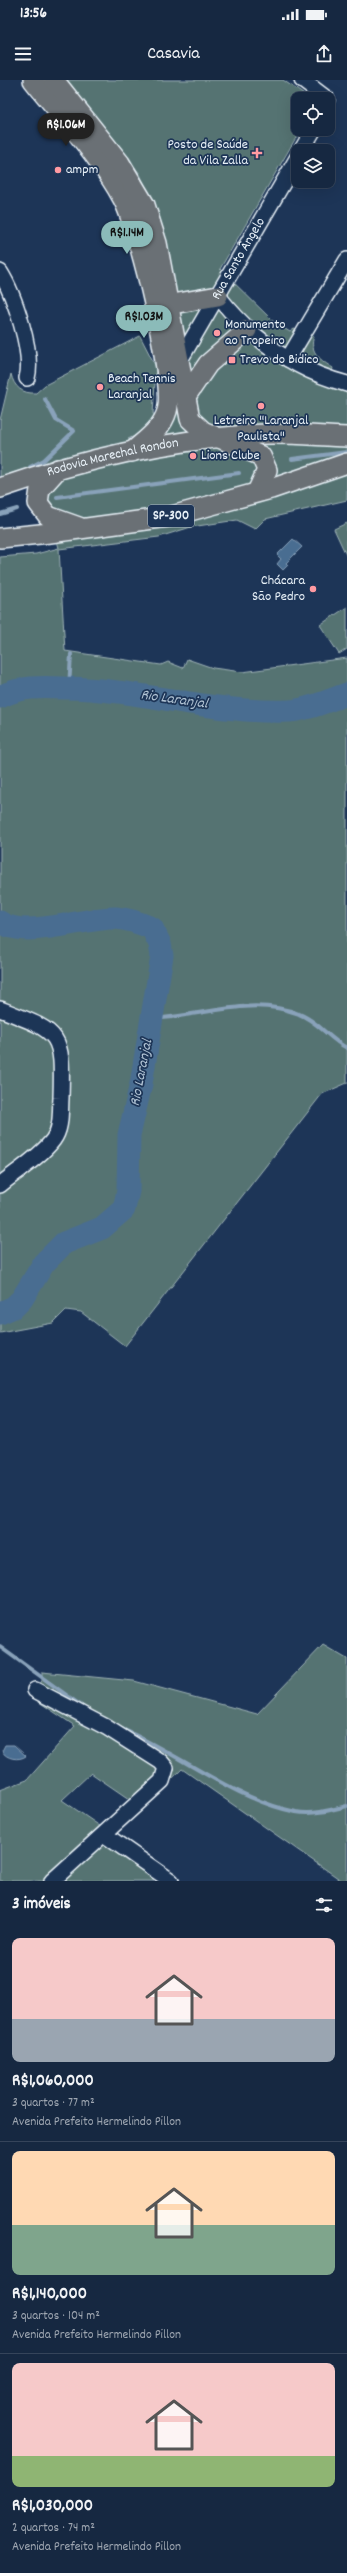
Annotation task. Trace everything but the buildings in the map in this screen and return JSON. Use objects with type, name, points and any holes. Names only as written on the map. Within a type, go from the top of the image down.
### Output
[{"type":"main road","points":[[33,80],[65,108],[122,182],[147,211],[157,243],[164,278],[161,303],[168,405],[160,425],[132,452]]},
{"type":"main road","points":[[54,80],[65,108]]},
{"type":"main road","points":[[122,182],[133,221],[180,360],[188,414],[193,423],[221,438],[256,452],[264,460],[267,475],[257,492]]},
{"type":"main road","points":[[164,278],[188,291],[218,296]]},
{"type":"main road","points":[[161,303],[218,296]]},
{"type":"main road","points":[[186,396],[208,364],[247,330]]},
{"type":"main road","name":"Rodovia Marechal Rondon","points":[[0,488],[58,469],[132,452],[221,438],[268,434],[347,437]]},
{"type":"main road","name":"SP-300","points":[[0,538],[168,517],[257,492],[347,463]]},
{"type":"main road","points":[[58,469],[40,489],[38,503],[48,516],[82,528]]},
{"type":"street","points":[[302,80],[318,92]]},
{"type":"street","name":"Rua Santo Ângelo","points":[[180,360],[291,169]]},
{"type":"street","points":[[288,359],[341,283],[347,260]]},
{"type":"street","points":[[0,272],[12,293],[17,310],[30,367],[27,378]]},
{"type":"street","points":[[218,296],[247,330],[288,359],[319,375],[347,384]]},
{"type":"street","points":[[0,1009],[48,1030],[59,1044],[62,1060],[60,1123],[56,1135],[48,1145],[0,1185]]},
{"type":"street","points":[[35,1690],[106,1727],[161,1762],[166,1768],[162,1781],[105,1835],[52,1881]]},
{"type":"street","points":[[105,1835],[171,1881]]},
{"type":"green space","points":[[67,80],[283,80],[300,92],[291,92],[291,136],[297,136],[220,269],[274,322],[290,332],[294,329],[314,336],[314,351],[321,359],[333,368],[328,385],[347,390],[347,500],[265,519],[255,529],[237,520],[191,527],[159,537],[59,549],[65,651],[161,665],[168,662],[183,668],[187,659],[213,668],[242,672],[347,658],[347,1083],[322,1094],[125,1346],[81,1312],[66,1310],[53,1323],[0,1333],[0,557],[36,554],[59,548],[37,466],[0,479],[0,420],[11,374],[14,383],[19,389],[36,393],[45,385],[140,336],[156,367],[153,414],[158,416],[141,433],[128,439],[146,446],[202,437],[162,235],[165,234],[140,174]]},
{"type":"green space","points":[[175,392],[185,427],[193,434],[152,440]]},
{"type":"green space","points":[[347,523],[347,557],[334,529]]},
{"type":"green space","points":[[347,607],[347,649],[339,654],[320,625]]},
{"type":"green space","points":[[323,1645],[347,1659],[347,1881],[342,1881],[182,1769],[142,1808],[91,1773],[62,1800],[180,1881],[0,1881],[0,1790],[27,1780],[75,1726],[30,1696],[42,1681],[42,1672],[134,1681],[257,1714]]},
{"type":"water","points":[[293,539],[302,547],[286,563],[288,565],[283,570],[277,564],[281,559],[277,555]]},
{"type":"water","points":[[347,689],[347,696],[327,700],[333,693]]},
{"type":"water","points":[[5,1745],[14,1745],[26,1756],[16,1759],[6,1756],[2,1751]]},
{"type":"waterway","points":[[30,467],[44,460],[74,431],[56,420],[45,399]]},
{"type":"waterway","points":[[292,459],[347,452]]},
{"type":"waterway","points":[[57,497],[239,473]]},
{"type":"waterway","points":[[0,514],[17,509]]},
{"type":"waterway","points":[[69,688],[71,654]]},
{"type":"waterway","name":"Rio Laranjal","points":[[0,697],[23,689],[93,689],[233,709],[289,711],[311,707],[347,694]]},
{"type":"waterway","name":"Rio Laranjal","points":[[0,922],[11,927],[24,929],[103,919],[125,919],[152,928],[160,944],[162,956],[141,1084],[129,1135],[128,1191],[124,1209],[102,1228],[64,1243],[44,1263],[22,1299],[14,1307],[0,1313]]},
{"type":"waterway","points":[[150,1019],[225,1009],[262,1006],[281,1009],[306,1017],[341,1045],[347,1048]]},
{"type":"waterway","points":[[0,1647],[83,1707]]},
{"type":"waterway","points":[[122,1729],[144,1739],[229,1787],[273,1806],[302,1813],[322,1812],[347,1806]]},
{"type":"place","name":"Posto de Saúde da Vila Zalla","points":[[257,153]]},
{"type":"place","name":"ampm","points":[[58,170]]},
{"type":"place","name":"Monumento ao Tropeiro","points":[[217,333]]},
{"type":"place","name":"Trevo do Bidico","points":[[232,360]]},
{"type":"place","name":"Beach Tennis Laranjal","points":[[100,387]]},
{"type":"place","name":"Letreiro \"Laranjal Paulista\"","points":[[261,406]]},
{"type":"place","name":"Lions Clube","points":[[193,456]]},
{"type":"place","name":"Chácara São Pedro","points":[[313,589]]}]
